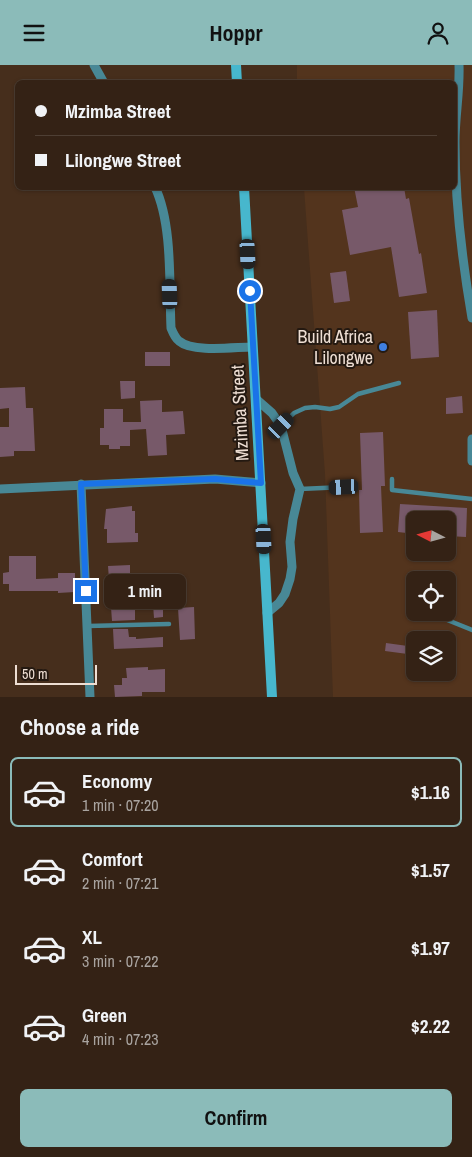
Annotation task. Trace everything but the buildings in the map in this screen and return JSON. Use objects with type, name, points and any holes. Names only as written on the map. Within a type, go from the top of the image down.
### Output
[{"type":"main road","points":[[236,65],[237,80]]},
{"type":"main road","name":"Mzimba Street","points":[[244,190],[272,697]]},
{"type":"street","points":[[94,65],[102,80]]},
{"type":"street","points":[[457,102],[459,65]]},
{"type":"street","points":[[457,184],[462,249],[472,317]]},
{"type":"street","points":[[156,190],[164,215],[168,242],[171,328],[174,336],[180,342],[196,347],[252,347]]},
{"type":"street","points":[[256,399],[272,413],[281,426],[293,473],[300,489],[290,542],[292,567],[290,579],[282,599],[267,613]]},
{"type":"street","points":[[472,439],[472,461]]},
{"type":"street","points":[[0,489],[215,479],[261,483]]},
{"type":"street","points":[[81,484],[90,697]]},
{"type":"lane","points":[[281,426],[294,413],[305,408],[330,409],[339,407],[358,394],[399,383]]},
{"type":"lane","points":[[392,479],[392,491],[472,499]]},
{"type":"lane","points":[[300,489],[344,487]]},
{"type":"lane","points":[[450,621],[472,630]]},
{"type":"lane","points":[[88,626],[169,624]]},
{"type":"shaded area","points":[[297,65],[472,65],[472,697],[333,697],[325,474],[304,190],[457,190],[457,80],[297,80]]},
{"type":"place","name":"Build Africa Lilongwe","points":[[383,347]]},
{"type":"route","points":[[86,591],[81,484],[215,479],[261,483],[250,291]]}]
